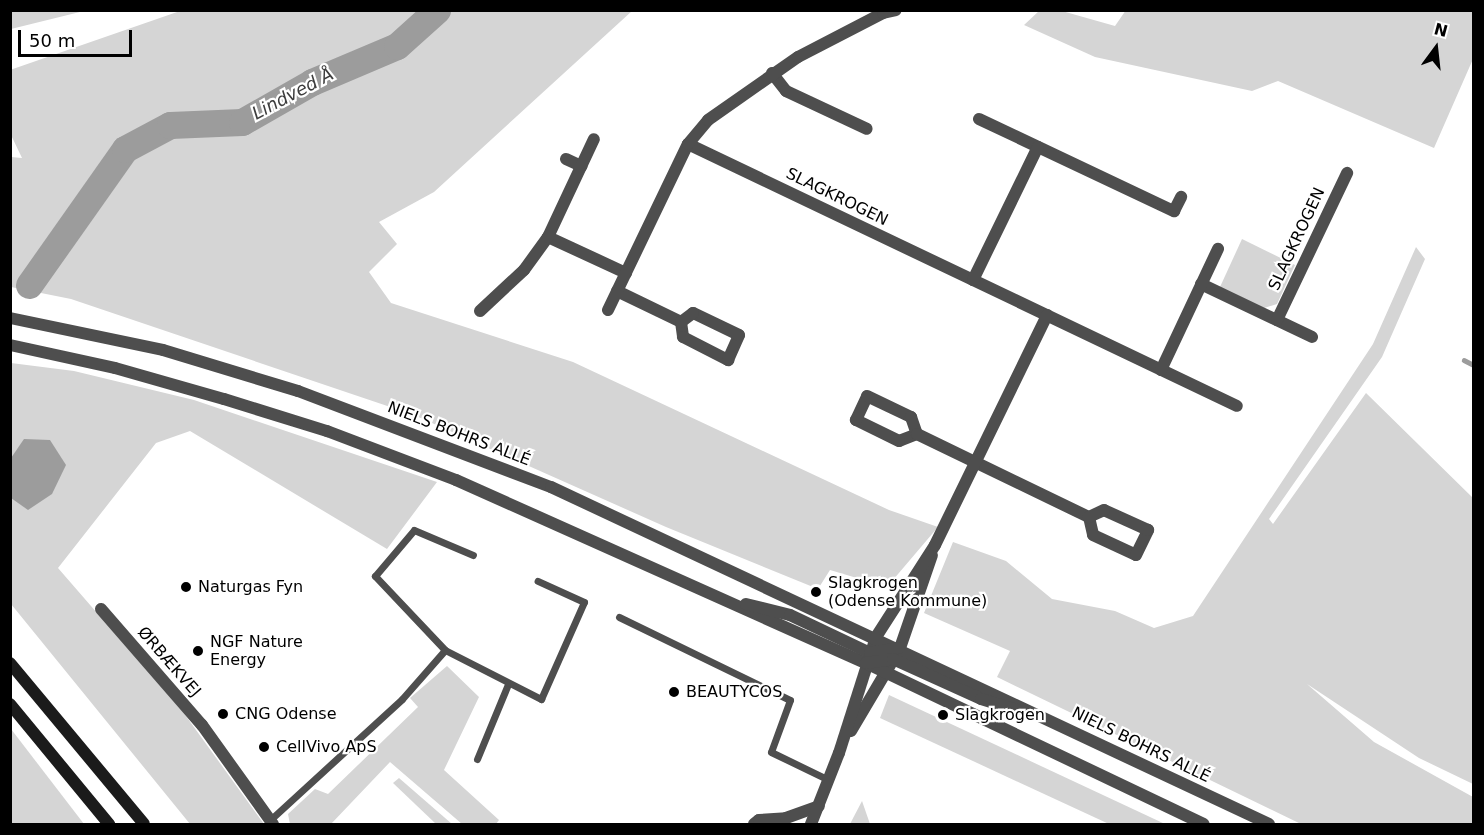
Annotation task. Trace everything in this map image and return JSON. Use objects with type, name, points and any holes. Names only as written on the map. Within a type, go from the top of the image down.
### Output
[{"type":"main road","points":[[10,663],[144,825]]},
{"type":"main road","points":[[10,704],[109,825]]},
{"type":"street","points":[[608,310],[687,144],[708,120],[772,73],[883,13],[896,10]]},
{"type":"street","points":[[772,73],[786,90],[867,129]]},
{"type":"street","points":[[979,119],[1174,211],[1181,197]]},
{"type":"street","points":[[480,311],[524,270],[548,237],[594,139]]},
{"type":"street","name":"SLAGKROGEN","points":[[687,144],[1236,406]]},
{"type":"street","points":[[973,280],[1038,147]]},
{"type":"street","points":[[566,159],[581,166]]},
{"type":"street","name":"SLAGKROGEN","points":[[1277,320],[1347,173]]},
{"type":"street","points":[[548,237],[626,273]]},
{"type":"street","points":[[1161,370],[1218,249]]},
{"type":"street","points":[[1202,284],[1312,337]]},
{"type":"street","points":[[617,291],[681,322]]},
{"type":"street","points":[[693,313],[739,335],[728,360],[683,337],[681,322],[693,313]]},
{"type":"street","points":[[811,825],[839,753],[876,637],[935,545],[1047,315]]},
{"type":"street","name":"NIELS BOHRS ALLÉ","points":[[10,318],[163,350],[298,391],[398,427],[550,487],[876,637],[896,654],[1058,723],[1269,825]]},
{"type":"street","points":[[10,345],[115,368],[327,431],[456,480],[711,594],[868,658],[884,672],[1204,825]]},
{"type":"street","points":[[917,434],[899,441],[856,420],[867,396],[910,417],[917,434],[1089,517]]},
{"type":"street","points":[[1104,510],[1148,530],[1136,555],[1093,535],[1089,517],[1104,510]]},
{"type":"street","points":[[839,753],[896,654],[935,545]]},
{"type":"street","name":"ØRBÆKVEJ","points":[[101,609],[202,725],[272,822]]},
{"type":"street","points":[[868,658],[896,654]]},
{"type":"street","points":[[754,825],[759,820],[786,818],[819,806]]},
{"type":"lane","points":[[473,555],[414,530],[375,576],[445,650],[541,699],[584,602],[538,581]]},
{"type":"lane","points":[[618,617],[790,700],[771,752],[829,780]]},
{"type":"lane","points":[[272,822],[402,699],[445,650]]},
{"type":"lane","points":[[477,759],[508,684]]},
{"type":"shaded area","points":[[11,10],[84,10],[84,11],[11,29]]},
{"type":"shaded area","points":[[1126,10],[1473,11],[1473,59],[1434,148],[1278,81],[1252,91],[1095,57],[1024,25],[1039,11],[1062,11],[1115,26]]},
{"type":"shaded area","points":[[180,11],[632,11],[434,192],[379,222],[397,244],[369,272],[391,303],[573,362],[889,510],[938,527],[887,587],[830,570],[818,589],[666,527],[414,415],[71,299],[11,287],[11,157],[22,158],[11,135],[10,70]]},
{"type":"shaded area","points":[[1242,239],[1295,265],[1277,304],[1264,308],[1220,287]]},
{"type":"shaded area","points":[[1416,247],[1425,259],[1382,357],[1269,519],[1273,524],[1366,393],[1473,498],[1473,784],[1419,758],[1307,684],[1374,742],[1473,797],[1473,824],[1301,824],[997,677],[1010,651],[924,613],[953,542],[1006,561],[1052,599],[1115,611],[1154,628],[1193,616],[1373,344]]},
{"type":"shaded area","points":[[11,363],[74,371],[194,400],[437,482],[387,549],[190,431],[156,443],[58,568],[183,712],[264,824],[190,824],[11,604]]},
{"type":"shaded area","points":[[24,439],[50,440],[66,465],[52,494],[28,510],[11,498],[11,458]]},
{"type":"shaded area","points":[[447,666],[479,697],[444,770],[499,820],[496,824],[462,824],[390,762],[331,824],[290,824],[288,814],[315,789],[328,794],[418,707],[410,698]]},
{"type":"shaded area","points":[[889,695],[1165,824],[1109,824],[880,718]]},
{"type":"shaded area","points":[[11,729],[84,824],[11,824]]},
{"type":"shaded area","points":[[399,778],[452,824],[436,824],[393,783]]},
{"type":"shaded area","points":[[862,801],[870,824],[850,824]]},
{"type":"waterway","name":"Lindved Å","points":[[29,285],[125,149],[170,125],[242,122],[312,82],[397,46],[437,10]]},
{"type":"waterway","points":[[1464,360],[1474,365]]},
{"type":"place","name":"Naturgas Fyn","points":[[186,587]]},
{"type":"place","name":"Slagkrogen (Odense Kommune)","points":[[816,592]]},
{"type":"place","name":"NGF Nature Energy","points":[[198,651]]},
{"type":"place","name":"BEAUTYCOS","points":[[674,692]]},
{"type":"place","name":"CNG Odense","points":[[223,714]]},
{"type":"place","name":"Slagkrogen","points":[[943,715]]},
{"type":"place","name":"CellVivo ApS","points":[[264,747]]}]
